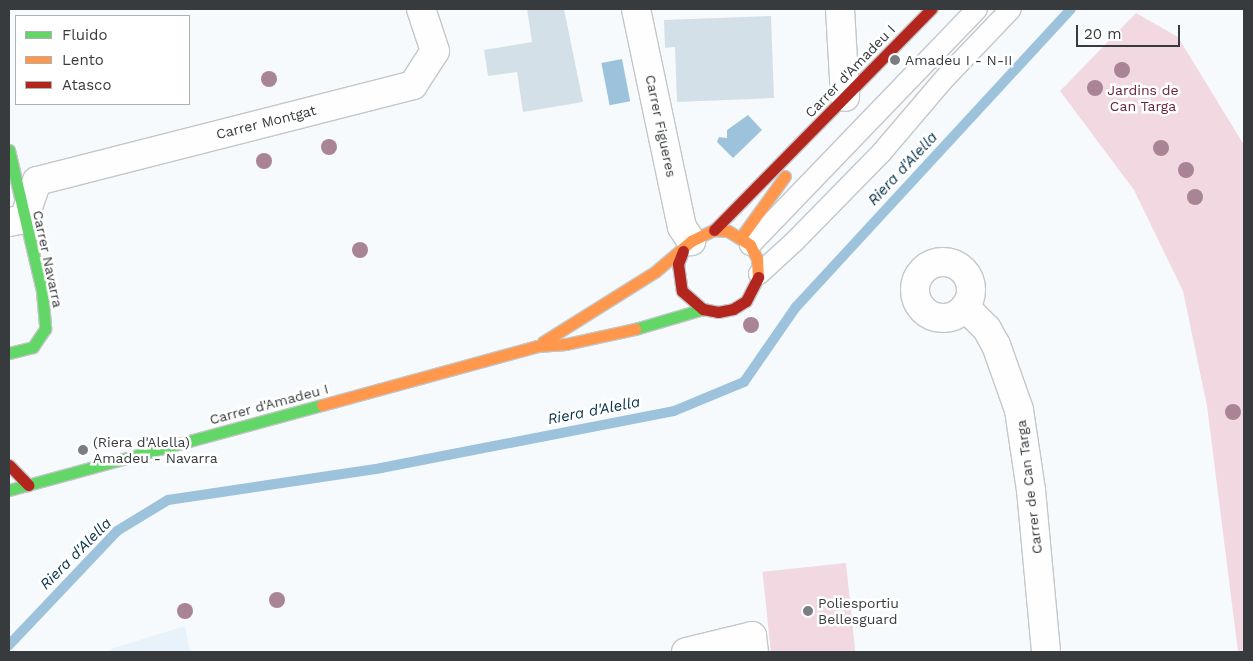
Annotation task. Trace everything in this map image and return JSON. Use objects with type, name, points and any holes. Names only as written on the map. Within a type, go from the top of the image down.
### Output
[{"type":"street","name":"Carrer Montgat","points":[[26,183],[413,85],[435,51],[421,9]]},
{"type":"street","name":"Carrer Figueres","points":[[636,9],[682,226],[696,240]]},
{"type":"street","points":[[840,9],[845,97]]},
{"type":"street","name":"Carrer d'Amadeu I","points":[[538,346],[656,272],[696,240],[812,132],[931,9]]},
{"type":"street","name":"Carrer d'Amadeu I","points":[[745,241],[812,132]]},
{"type":"street","points":[[9,150],[26,183],[17,221]]},
{"type":"street","name":"Carrer Navarra","points":[[9,352],[33,347],[46,329],[42,291],[17,221]]},
{"type":"street","points":[[703,309],[682,291],[678,264],[696,240],[728,231],[745,241],[757,259],[759,274]]},
{"type":"street","name":"Carrer d'Amadeu I","points":[[15,484],[538,346],[566,344],[662,323],[703,309],[718,312],[733,309],[746,301],[755,288],[759,274]]},
{"type":"street","name":"Carrer de Can Targa","points":[[965,307],[986,329],[996,345],[1019,410],[1031,490],[1046,652]]},
{"type":"street","points":[[9,465],[15,484]]},
{"type":"street","points":[[686,652],[752,636],[754,652]]},
{"type":"lane","points":[[745,241],[977,9]]},
{"type":"lane","points":[[759,274],[793,244],[882,152],[945,78],[1011,9]]},
{"type":"shaded area","points":[[185,626],[190,652],[107,652],[114,648]]},
{"type":"green space","name":"Jardins de Can Targa","points":[[1136,13],[1178,37],[1244,145],[1244,652],[1238,652],[1207,406],[1183,291],[1134,190],[1060,91]]},
{"type":"green space","name":"Poliesportiu Bellesguard","points":[[846,563],[855,652],[771,652],[762,572]]},
{"type":"water","points":[[622,59],[630,101],[610,105],[601,63]]},
{"type":"water","points":[[748,115],[762,130],[733,158],[717,142],[719,137],[727,138],[727,130]]},
{"type":"building","points":[[527,9],[564,9],[583,102],[523,112],[517,72],[488,76],[484,50],[532,42]]},
{"type":"building","points":[[771,16],[774,98],[677,102],[675,47],[665,48],[664,20]]},
{"type":"waterway","name":"Riera d'Alella","points":[[9,645],[117,531],[168,500],[381,468],[674,411],[744,382],[796,307],[1071,9]]},
{"type":"traffic: fast","points":[[9,150],[42,291],[45,329],[33,347],[9,353]]},
{"type":"traffic: fast","points":[[635,329],[703,309]]},
{"type":"traffic: fast","points":[[9,490],[322,405]]},
{"type":"traffic: slow","points":[[741,237],[785,176]]},
{"type":"traffic: slow","points":[[543,342],[656,271],[691,241],[714,230],[728,231],[750,245],[757,259],[758,277]]},
{"type":"traffic: slow","points":[[322,405],[537,346],[566,344],[635,329]]},
{"type":"traffic: jam","points":[[714,230],[931,9]]},
{"type":"traffic: jam","points":[[683,251],[678,264],[682,291],[703,309],[718,312],[733,309],[746,301],[758,277]]},
{"type":"traffic: jam","points":[[9,465],[28,485]]},
{"type":"place","name":"Amadeu I - N-II","points":[[895,60]]},
{"type":"place","name":"(Riera d'Alella) Amadeu - Navarra","points":[[83,450]]},
{"type":"place","name":"Poliesportiu Bellesguard","points":[[808,611]]}]
